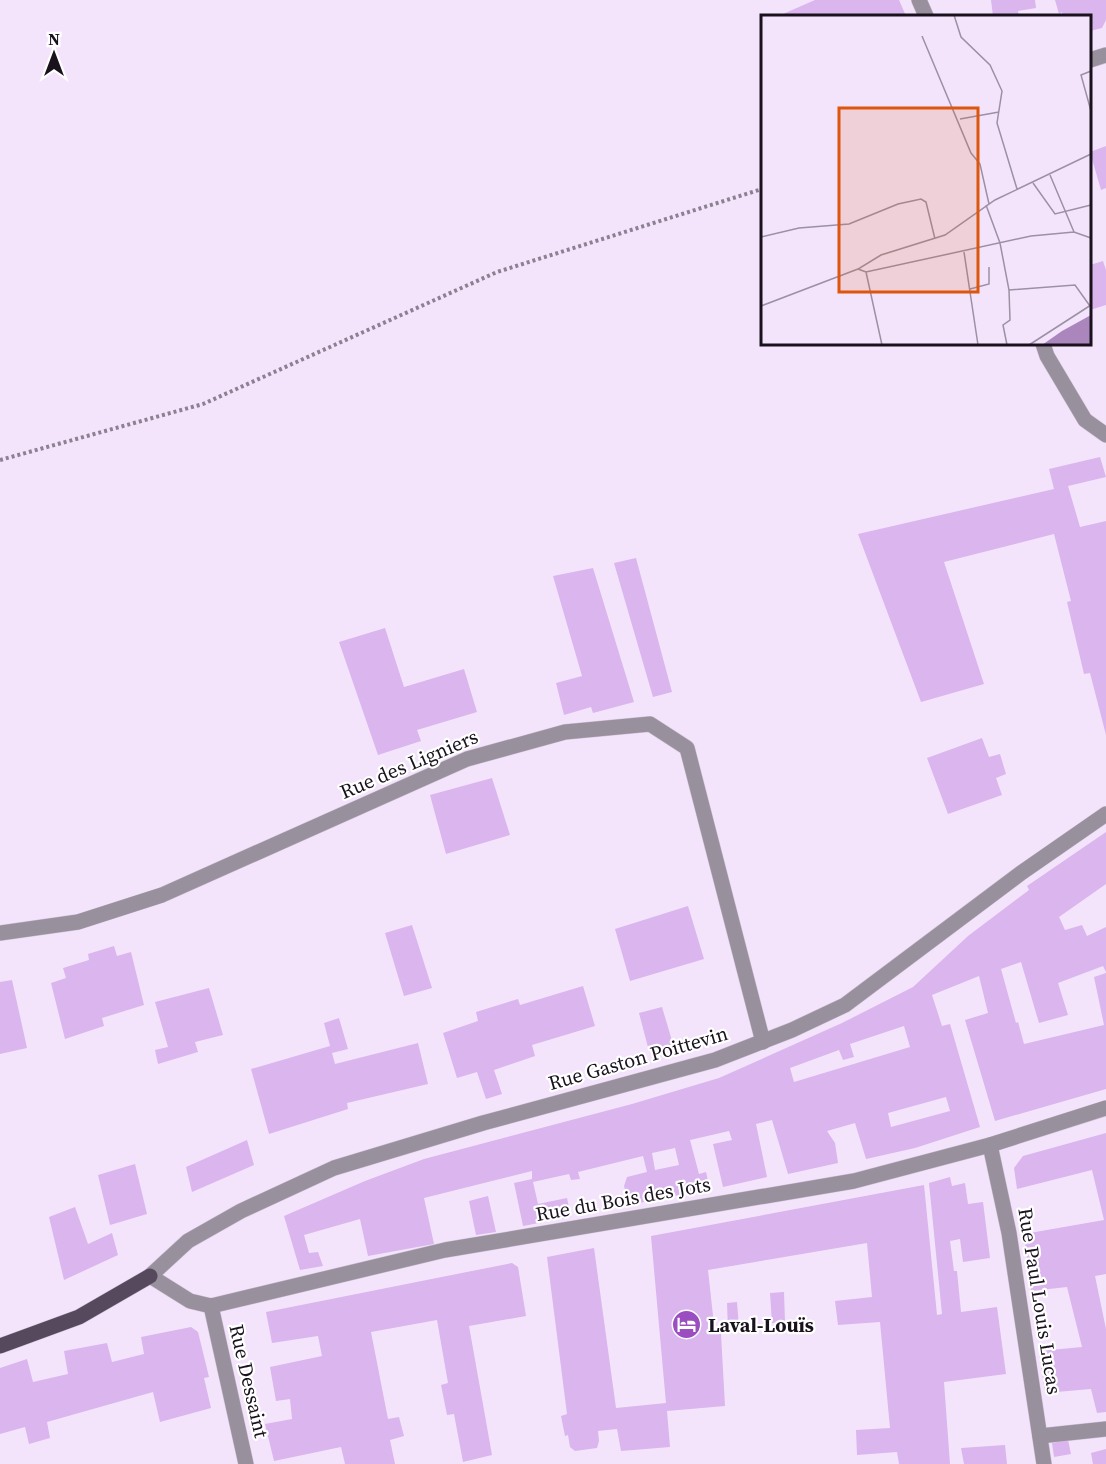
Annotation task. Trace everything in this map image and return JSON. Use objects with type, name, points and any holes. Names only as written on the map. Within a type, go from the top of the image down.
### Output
[{"type":"main road","points":[[0,1346],[79,1317],[150,1276]]},
{"type":"street","points":[[919,0],[926,15]]},
{"type":"street","points":[[1091,59],[1106,55]]},
{"type":"street","points":[[1043,345],[1047,356],[1085,420],[1106,435]]},
{"type":"street","name":"Rue des Ligniers","points":[[0,933],[78,922],[162,895],[467,759],[565,732],[650,724],[687,748],[763,1042]]},
{"type":"street","name":"Rue Gaston Poittevin","points":[[150,1276],[188,1240],[241,1211],[334,1168],[483,1123],[715,1060],[763,1042],[845,1005],[1021,873],[1106,814]]},
{"type":"street","name":"Rue du Bois des Jots","points":[[211,1306],[445,1250],[854,1181],[990,1145],[1106,1108]]},
{"type":"street","name":"Rue Paul Louis Lucas","points":[[990,1145],[1009,1233],[1044,1464]]},
{"type":"street","points":[[150,1276],[190,1301],[211,1306]]},
{"type":"street","name":"Rue Dessaint","points":[[211,1306],[246,1464]]},
{"type":"street","points":[[1040,1436],[1106,1429]]},
{"type":"path","points":[[0,460],[203,404],[498,272],[761,189]]},
{"type":"building","points":[[815,0],[899,0],[906,15],[784,15]]},
{"type":"building","points":[[991,0],[1035,0],[1036,8],[1018,11],[1019,15],[993,15]]},
{"type":"building","points":[[1055,0],[1106,0],[1106,20],[1102,28],[1091,31],[1091,15],[1063,15],[1062,12],[1059,14]]},
{"type":"building","points":[[1106,146],[1106,188],[1101,190],[1091,155],[1091,152]]},
{"type":"building","points":[[1103,261],[1106,270],[1106,305],[1091,310],[1091,265]]},
{"type":"building","points":[[1100,457],[1106,477],[1068,486],[1080,527],[1106,521],[1106,735],[1090,673],[1084,674],[1067,602],[1071,601],[1054,534],[944,562],[984,684],[921,702],[858,534],[1054,489],[1049,469]]},
{"type":"building","points":[[636,558],[672,692],[653,697],[614,563]]},
{"type":"building","points":[[593,568],[634,702],[593,713],[591,707],[564,715],[556,683],[582,676],[553,576]]},
{"type":"building","points":[[385,628],[404,687],[464,669],[477,712],[417,730],[421,741],[378,755],[339,642]]},
{"type":"building","points":[[982,738],[989,757],[1000,754],[1006,774],[996,778],[1002,795],[948,814],[927,758]]},
{"type":"building","points":[[492,778],[510,835],[446,854],[430,795]]},
{"type":"building","points":[[1106,832],[1106,884],[1059,917],[1065,930],[1082,925],[1087,936],[1106,927],[1106,972],[1103,966],[1058,983],[1068,1015],[1039,1023],[1021,962],[1001,969],[1024,1044],[1104,1025],[1094,977],[1106,973],[1106,1089],[995,1121],[965,1020],[988,1013],[979,976],[932,995],[942,1026],[950,1024],[980,1127],[915,1148],[866,1159],[855,1123],[827,1131],[835,1143],[838,1163],[788,1174],[772,1120],[756,1124],[767,1177],[723,1187],[713,1144],[732,1140],[729,1131],[690,1140],[699,1174],[706,1172],[710,1189],[629,1205],[624,1186],[627,1177],[647,1172],[643,1156],[578,1172],[580,1179],[571,1180],[569,1174],[533,1182],[538,1204],[567,1198],[571,1217],[523,1226],[514,1183],[532,1179],[532,1171],[424,1198],[434,1244],[368,1256],[360,1219],[304,1235],[309,1253],[318,1252],[323,1266],[300,1270],[284,1216],[365,1181],[424,1159],[632,1104],[719,1078],[842,1023],[913,987],[968,936],[1029,890],[1027,886]],"holes":[[[904,1026],[910,1047],[794,1082],[790,1068],[839,1050],[843,1060],[854,1057],[850,1044]],[[946,1097],[950,1111],[891,1127],[888,1113]],[[675,1148],[679,1165],[655,1170],[652,1153]]]},
{"type":"building","points":[[688,906],[704,959],[630,981],[615,929]]},
{"type":"building","points":[[412,925],[432,988],[404,996],[385,933]]},
{"type":"building","points":[[114,946],[117,956],[131,952],[144,1005],[102,1018],[104,1026],[65,1039],[51,983],[66,978],[63,968],[89,960],[88,954]]},
{"type":"building","points":[[12,980],[27,1048],[0,1054],[0,982]]},
{"type":"building","points":[[583,986],[595,1026],[532,1045],[535,1056],[494,1070],[502,1094],[486,1099],[477,1072],[457,1078],[443,1033],[478,1021],[476,1012],[518,999],[520,1005]]},
{"type":"building","points":[[209,988],[223,1035],[195,1042],[198,1052],[158,1064],[155,1050],[168,1047],[155,1002]]},
{"type":"building","points":[[662,1007],[673,1044],[649,1051],[639,1013]]},
{"type":"building","points":[[339,1018],[348,1049],[332,1053],[335,1064],[418,1043],[428,1084],[347,1103],[348,1109],[269,1134],[251,1069],[330,1046],[324,1023]]},
{"type":"building","points":[[1106,1133],[1106,1274],[1095,1276],[1106,1329],[1106,1412],[1097,1413],[1091,1389],[1045,1393],[1039,1351],[1082,1347],[1067,1287],[1031,1291],[1024,1234],[1104,1220],[1092,1170],[1017,1189],[1014,1168],[1023,1156]]},
{"type":"building","points":[[247,1140],[254,1165],[192,1192],[186,1167]]},
{"type":"building","points":[[135,1164],[147,1214],[110,1225],[98,1175]]},
{"type":"building","points":[[950,1177],[952,1186],[965,1183],[968,1204],[983,1202],[990,1258],[963,1262],[960,1239],[950,1241],[954,1271],[957,1271],[961,1312],[997,1307],[1006,1374],[944,1382],[950,1464],[899,1464],[897,1452],[857,1455],[856,1430],[890,1428],[880,1322],[838,1325],[835,1301],[872,1297],[867,1243],[708,1270],[715,1334],[721,1334],[725,1406],[667,1411],[670,1447],[621,1451],[617,1429],[598,1431],[597,1448],[575,1451],[570,1447],[561,1416],[567,1414],[547,1257],[594,1248],[616,1408],[666,1403],[651,1236],[924,1185],[937,1315],[942,1314],[929,1183]]},
{"type":"building","points":[[488,1196],[496,1232],[476,1235],[469,1201]]},
{"type":"building","points":[[75,1207],[88,1244],[112,1233],[118,1255],[64,1280],[49,1217]]},
{"type":"building","points":[[512,1263],[518,1267],[526,1316],[469,1326],[492,1455],[463,1462],[454,1414],[447,1415],[441,1385],[448,1383],[437,1320],[371,1332],[388,1419],[399,1417],[404,1436],[390,1440],[395,1464],[345,1464],[341,1447],[274,1461],[265,1424],[292,1419],[290,1399],[276,1401],[270,1367],[322,1356],[318,1336],[272,1343],[266,1312]]},
{"type":"building","points":[[784,1292],[785,1322],[772,1323],[770,1293]]},
{"type":"building","points":[[737,1302],[739,1327],[728,1329],[727,1303]]},
{"type":"building","points":[[191,1327],[198,1332],[209,1377],[204,1378],[211,1408],[160,1422],[153,1392],[47,1422],[50,1438],[29,1444],[25,1427],[0,1434],[0,1368],[27,1359],[33,1382],[68,1374],[64,1351],[107,1343],[112,1362],[144,1354],[141,1337]]},
{"type":"building","points":[[1068,1440],[1071,1454],[1054,1457],[1052,1443]]},
{"type":"building","points":[[1005,1445],[1007,1464],[964,1464],[961,1448]]},
{"type":"building","points":[[1106,1449],[1106,1464],[1093,1464],[1091,1453]]},
{"type":"place","name":"Laval-Louïs","points":[[687,1325]]}]
